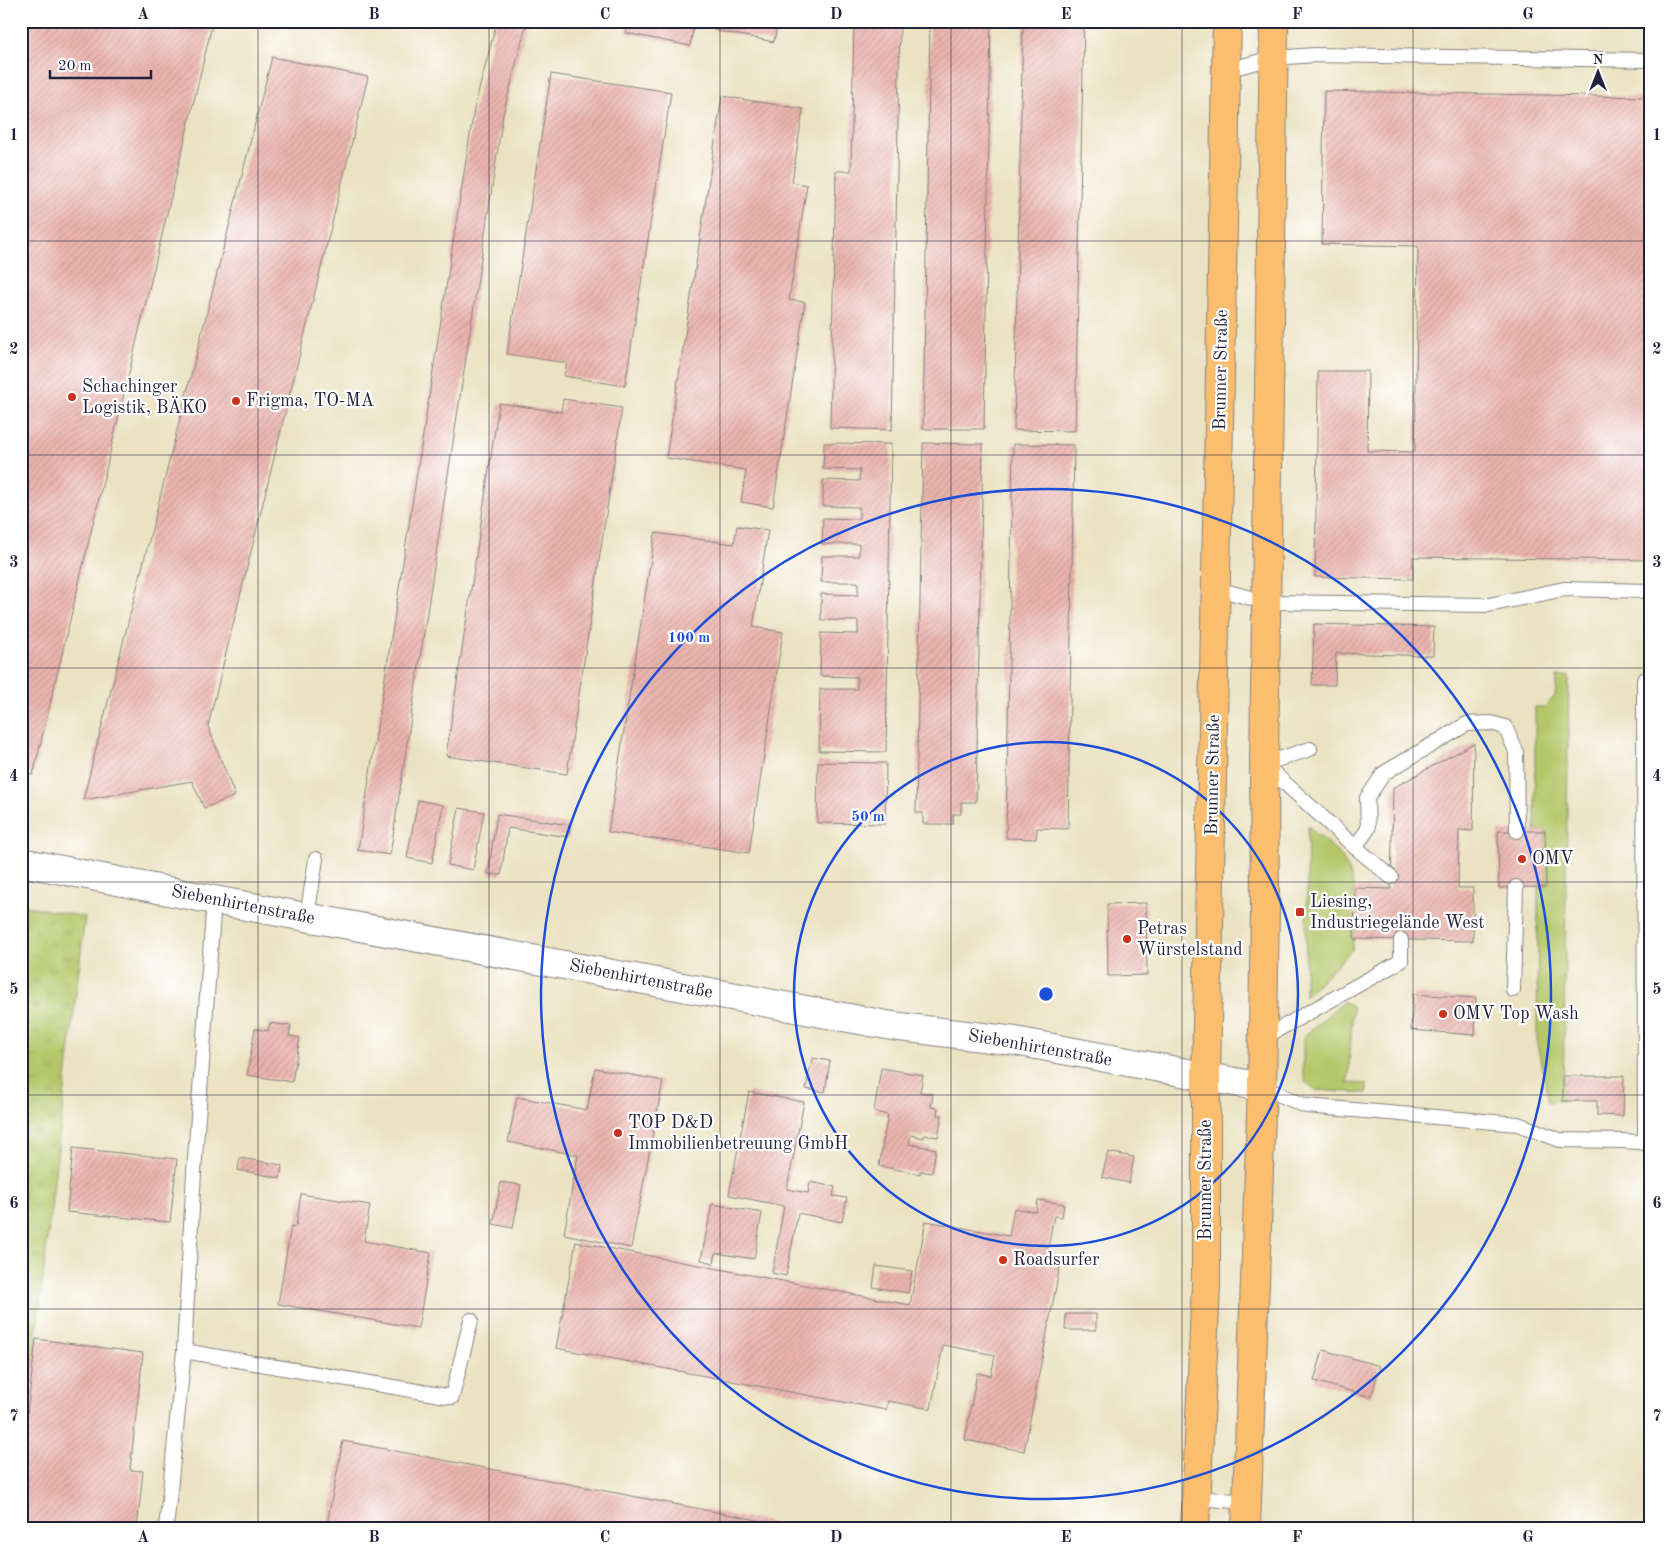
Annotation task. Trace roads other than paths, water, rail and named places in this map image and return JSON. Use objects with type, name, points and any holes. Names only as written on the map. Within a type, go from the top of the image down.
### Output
[{"type":"main road","name":"Brunner Straße","points":[[1196,1529],[1206,1286],[1206,1077],[1227,21]]},
{"type":"main road","points":[[1246,1516],[1262,1087],[1265,911],[1264,764],[1274,21]]},
{"type":"street","name":"Siebenhirtenstraße","points":[[21,862],[214,900],[892,1026],[1015,1041],[1262,1087]]},
{"type":"lane","points":[[1226,70],[1274,58],[1322,55],[1650,60]]},
{"type":"lane","points":[[1217,589],[1266,602],[1489,606],[1564,589],[1650,591]]},
{"type":"lane","points":[[1262,1087],[1306,1106],[1518,1124],[1560,1140],[1647,1143],[1644,680],[1650,680]]},
{"type":"lane","points":[[1355,847],[1368,829],[1367,798],[1384,773],[1467,724],[1491,723],[1505,727],[1516,751],[1516,831]]},
{"type":"lane","points":[[1264,764],[1310,749]]},
{"type":"lane","points":[[1264,764],[1355,847],[1391,877]]},
{"type":"lane","points":[[307,917],[316,859]]},
{"type":"lane","points":[[1513,990],[1516,887]]},
{"type":"lane","points":[[166,1529],[184,1351],[194,1172],[214,900]]},
{"type":"lane","points":[[1262,1038],[1401,961],[1401,940]]},
{"type":"lane","points":[[184,1351],[452,1398],[471,1320]]},
{"type":"lane","points":[[1197,1498],[1246,1516]]},
{"type":"place","name":"Schachinger Logistik, BÄKO","points":[[72,397]]},
{"type":"place","name":"Frigma, TO-MA","points":[[236,401]]},
{"type":"place","name":"OMV","points":[[1522,859]]},
{"type":"place","name":"Liesing, Industriegelände West","points":[[1300,912]]},
{"type":"place","name":"Petras Würstelstand","points":[[1127,939]]},
{"type":"place","name":"OMV Top Wash","points":[[1443,1014]]},
{"type":"place","name":"TOP D&D Immobilienbetreuung GmbH","points":[[618,1133]]},
{"type":"place","name":"Roadsurfer","points":[[1003,1260]]}]
